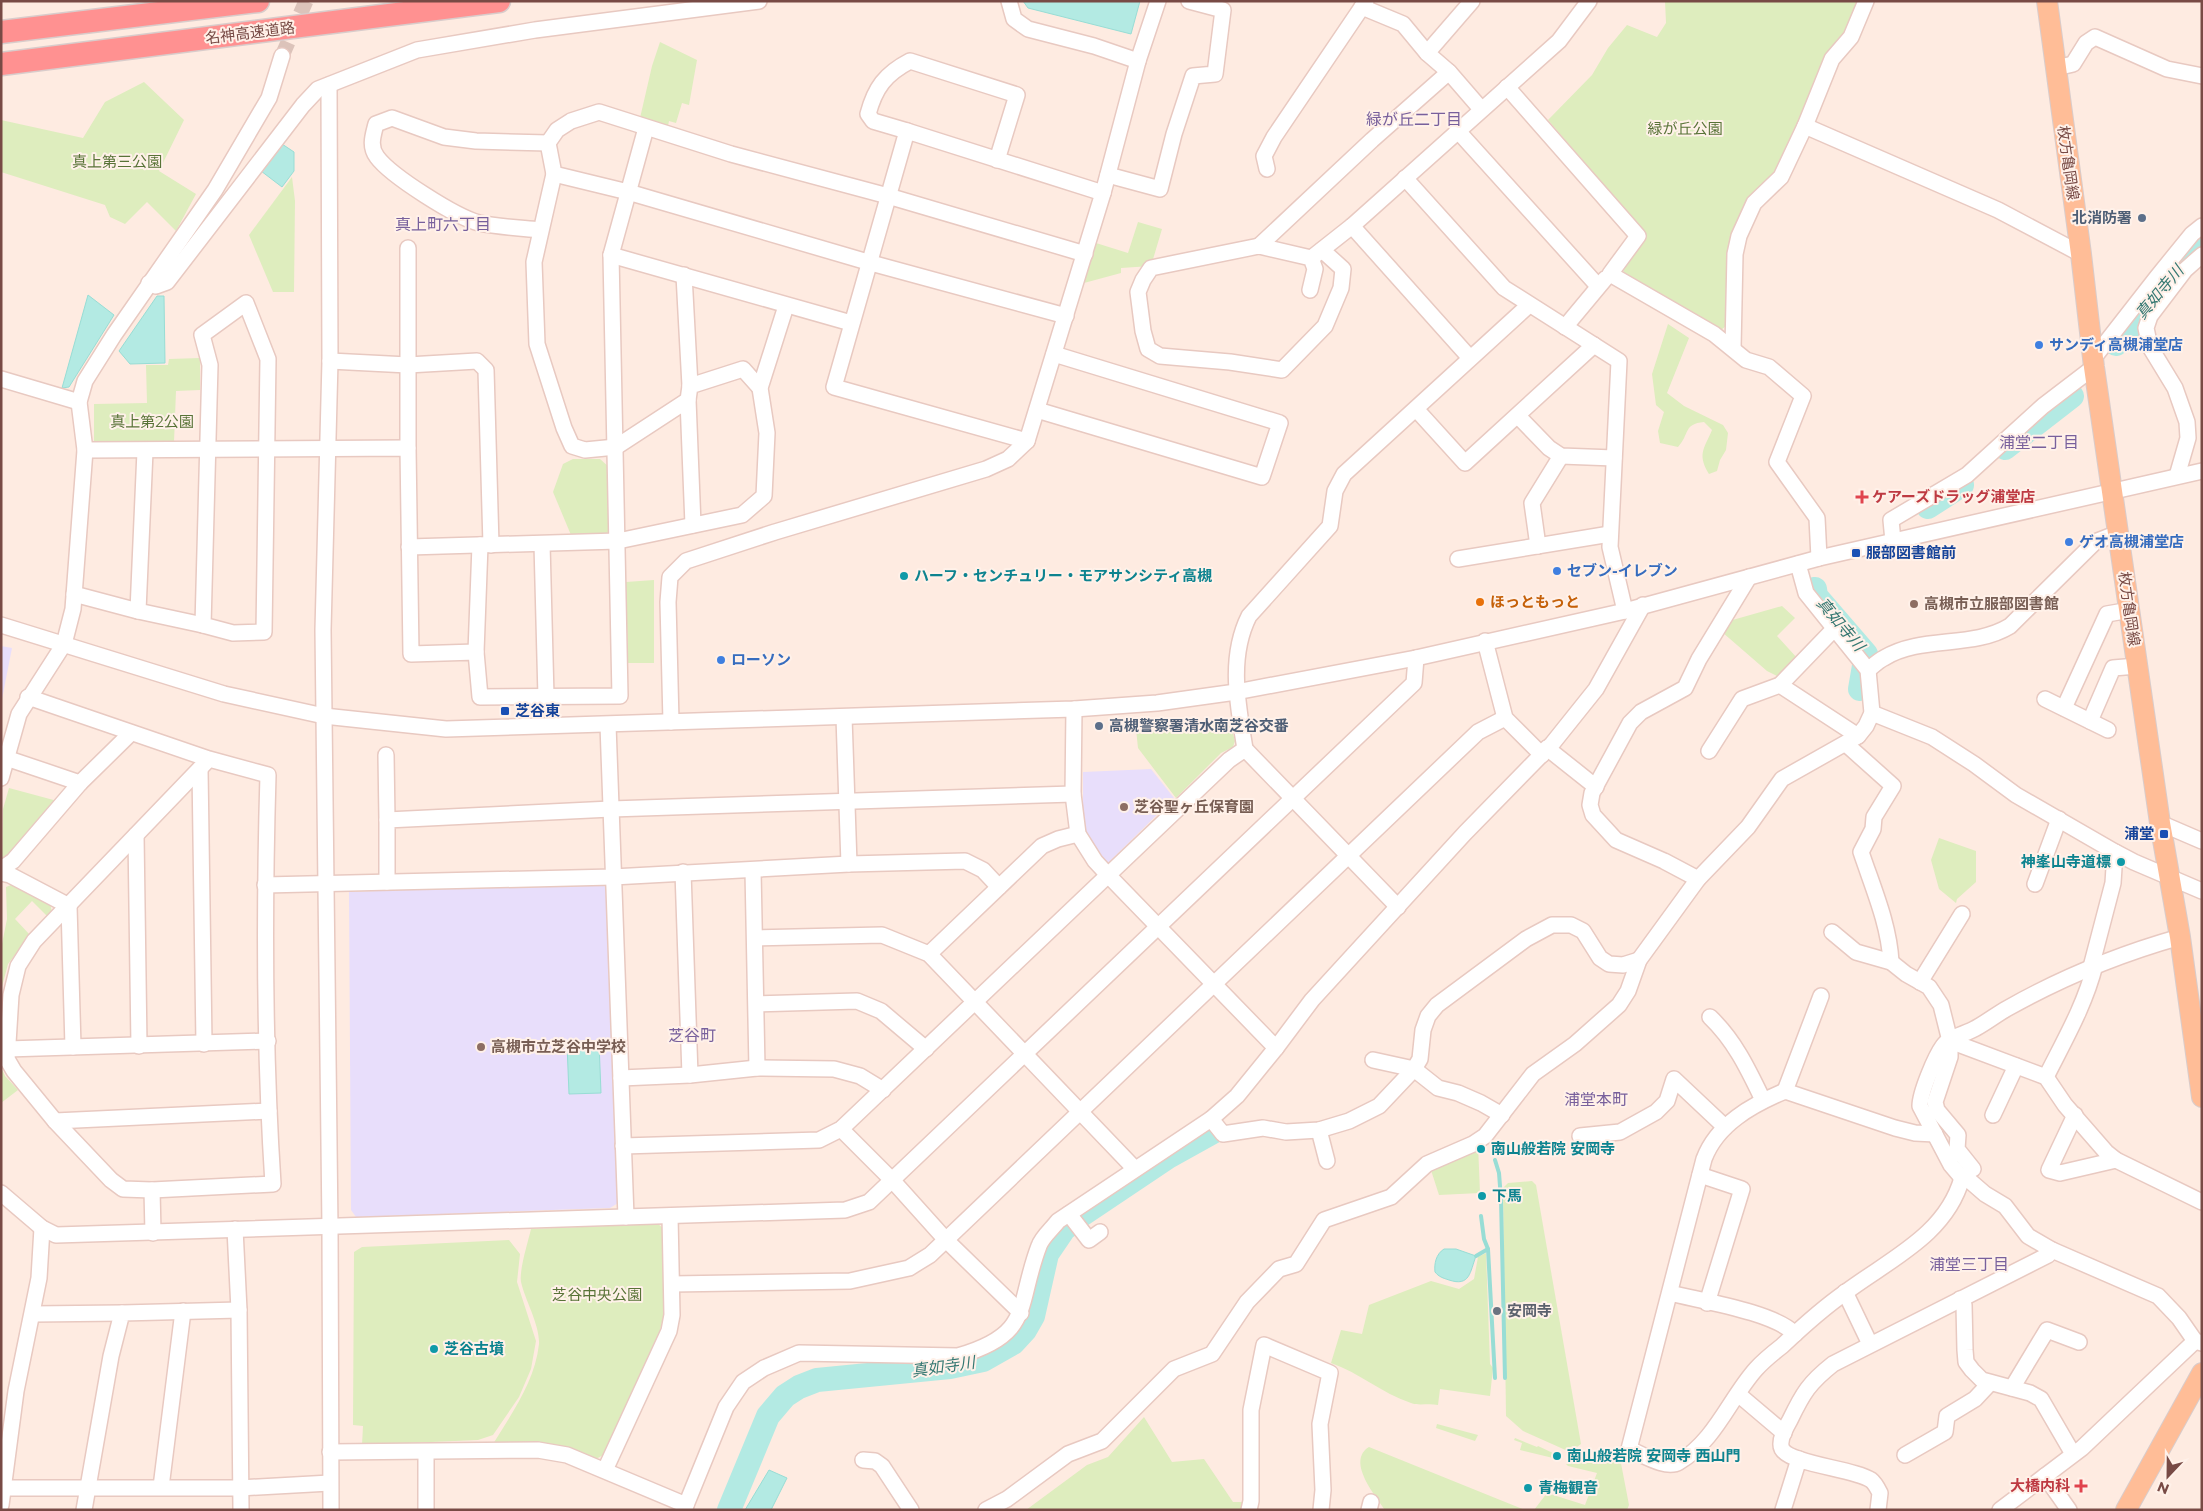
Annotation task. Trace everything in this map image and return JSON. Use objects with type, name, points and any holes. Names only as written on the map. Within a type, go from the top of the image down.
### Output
[{"type":"highway","name":"名神高速道路","points":[[1,32],[258,1]]},
{"type":"highway","name":"名神高速道路","points":[[1,64],[499,1]]},
{"type":"main road","name":"枚方亀岡線","points":[[2047,1],[2081,254],[2093,363],[2160,822],[2180,937],[2202,1097]]},
{"type":"main road","points":[[2126,1510],[2202,1374]]},
{"type":"street","points":[[149,283],[156,286],[167,282],[303,104],[318,90],[328,85],[417,50],[535,30],[759,1]]},
{"type":"street","points":[[1009,1],[1014,19],[1028,29],[1094,46],[1138,61]]},
{"type":"street","points":[[671,722],[668,602],[670,577],[686,561],[775,532],[986,469],[1008,459],[1027,441],[1085,254],[1138,61],[1158,1]]},
{"type":"street","points":[[1108,175],[1160,189],[1174,134],[1193,76],[1215,74],[1223,10],[1189,1]]},
{"type":"street","points":[[1428,53],[1472,1]]},
{"type":"street","points":[[1310,290],[1316,254],[1352,226],[1559,41],[1589,1]]},
{"type":"street","points":[[1733,348],[1735,254],[1739,236],[1754,203],[1781,177],[1805,126],[1832,59],[1851,37],[1866,1]]},
{"type":"street","points":[[1267,169],[1264,156],[1274,137],[1364,4],[1403,24],[1481,109]]},
{"type":"street","points":[[2056,68],[2073,64],[2086,43],[2095,37],[2167,69],[2202,76]]},
{"type":"street","points":[[1,778],[19,714],[28,697],[64,644],[73,609],[84,450],[79,402],[85,381],[149,283],[220,183],[269,98],[282,56]]},
{"type":"street","points":[[997,160],[1017,95],[910,61],[893,70],[874,93],[868,114],[873,121],[908,131],[997,160],[1103,193]]},
{"type":"street","points":[[1259,246],[1372,140],[1449,72]]},
{"type":"street","points":[[328,85],[330,361],[323,630],[330,1228],[331,1510]]},
{"type":"street","points":[[1507,86],[1638,236],[1610,274],[1565,327]]},
{"type":"street","points":[[760,388],[743,369],[689,393],[616,447],[585,450],[572,446],[564,428],[536,344],[534,262],[554,174],[548,143],[557,130],[571,121],[599,112],[731,154],[888,196],[1085,254]]},
{"type":"street","points":[[540,230],[478,223],[436,202],[405,182],[377,157],[371,141],[376,124],[392,118],[444,137],[476,141],[548,143]]},
{"type":"street","points":[[1805,126],[1998,210],[2081,254]]},
{"type":"street","points":[[330,361],[408,365],[477,361],[486,370],[486,545],[476,652],[480,697],[620,696],[616,447],[610,305],[611,255],[646,128]]},
{"type":"street","points":[[1458,130],[1598,286]]},
{"type":"street","points":[[908,131],[834,387],[1027,441]]},
{"type":"street","points":[[554,174],[628,192],[871,263],[1066,316]]},
{"type":"street","points":[[1406,178],[1504,288],[1619,361],[1610,547],[1626,611]]},
{"type":"street","points":[[1352,226],[1470,358]]},
{"type":"street","points":[[1893,541],[1891,520],[1928,500],[1967,475],[2093,363],[2163,270],[2192,234],[2202,226]]},
{"type":"street","points":[[1259,246],[1316,254],[1342,269],[1341,288],[1325,326],[1282,370],[1230,362],[1160,356],[1148,349],[1143,331],[1138,292],[1151,268],[1259,246]]},
{"type":"street","points":[[408,248],[408,448],[412,654],[476,652]]},
{"type":"street","points":[[611,255],[851,324]]},
{"type":"street","points":[[2177,476],[2188,438],[2187,422],[2175,388],[2150,346],[2146,328],[2150,316],[2185,270],[2202,255]]},
{"type":"street","points":[[1610,274],[1714,334],[1746,360],[1768,367],[1803,396],[1778,462],[1817,518],[1819,558]]},
{"type":"street","points":[[684,275],[693,525]]},
{"type":"street","points":[[74,594],[233,633],[264,632],[268,359],[246,303],[202,335],[210,365],[206,449],[203,625]]},
{"type":"street","points":[[1398,907],[1245,750],[1236,692],[1239,644],[1249,616],[1330,526],[1335,491],[1344,474],[1529,305]]},
{"type":"street","points":[[409,547],[618,541],[742,514],[764,496],[767,433],[760,388],[786,306]]},
{"type":"street","points":[[1416,409],[1465,463],[1594,345]]},
{"type":"street","points":[[1037,410],[1262,477],[1280,423],[1054,354]]},
{"type":"street","points":[[1,379],[79,402]]},
{"type":"street","points":[[1518,416],[1549,448],[1561,456],[1614,458]]},
{"type":"street","points":[[84,450],[408,448]]},
{"type":"street","points":[[138,611],[145,451]]},
{"type":"street","points":[[1538,546],[1532,503],[1561,456]]},
{"type":"street","points":[[1,625],[224,694],[324,716],[446,729],[1074,709],[1157,703],[1236,692],[1416,658],[1485,641],[1626,611],[1819,558],[2177,476],[2202,472]]},
{"type":"street","points":[[1868,670],[1884,658],[1914,647],[1998,633],[2010,626],[2094,542],[2118,533]]},
{"type":"street","points":[[1464,553],[1538,546],[1610,534]]},
{"type":"street","points":[[542,544],[546,697]]},
{"type":"street","points":[[986,1510],[1007,1499],[1068,1454],[1102,1441],[1174,1369],[1212,1354],[1247,1302],[1279,1269],[1296,1264],[1324,1220],[1391,1197],[1428,1164],[1473,1144],[1485,1136],[1533,1074],[1575,1044],[1619,1005],[1628,991],[1640,960],[1698,879],[1748,827],[1782,779],[1852,740],[1866,726],[1872,713],[1868,670],[1806,593],[1798,564]]},
{"type":"street","points":[[1698,879],[1664,861],[1616,840],[1592,815],[1590,805],[1596,787],[1630,723],[1642,712],[1685,688],[1699,659],[1749,577]]},
{"type":"street","points":[[330,1452],[538,1450],[567,1455],[605,1470],[685,1507],[726,1407],[744,1382],[764,1368],[799,1353],[958,1356],[982,1349],[1002,1337],[1021,1313],[1040,1244],[1058,1222],[1211,1119],[1237,1096],[1312,1000],[1465,833],[1544,752],[1596,689],[1643,605]]},
{"type":"street","points":[[2064,708],[2107,614],[2130,610]]},
{"type":"street","points":[[1709,751],[1742,699],[1780,685],[1834,630]]},
{"type":"street","points":[[1485,641],[1505,718],[1544,752],[1596,787]]},
{"type":"street","points":[[1,1193],[42,1228],[56,1236],[845,1210],[868,1202],[893,1181],[1414,683],[1416,658]]},
{"type":"street","points":[[2090,721],[2113,668],[2138,666]]},
{"type":"street","points":[[1780,685],[1852,740],[1893,786],[1874,817],[1873,829],[1861,852],[1885,922],[1890,944],[1891,962]]},
{"type":"street","points":[[28,697],[131,732],[204,764],[268,775],[265,884],[269,1111],[274,1184],[152,1190],[123,1189],[111,1180],[56,1121],[14,1071],[8,1059],[7,1049],[11,995],[18,966],[34,941],[204,764]]},
{"type":"street","points":[[2045,698],[2108,730]]},
{"type":"street","points":[[1074,709],[1073,794],[1078,834],[1095,861],[1276,1048]]},
{"type":"street","points":[[1872,713],[1932,737],[1974,764],[2016,795],[2115,852],[2202,891]]},
{"type":"street","points":[[844,717],[849,864]]},
{"type":"street","points":[[672,1284],[850,1281],[909,1268],[930,1255],[1478,732],[1505,718]]},
{"type":"street","points":[[608,725],[626,1217]]},
{"type":"street","points":[[1,869],[13,861],[80,783],[131,732]]},
{"type":"street","points":[[623,1146],[819,1140],[841,1130],[1229,760],[1245,750]]},
{"type":"street","points":[[386,755],[387,882]]},
{"type":"street","points":[[6,758],[80,783]]},
{"type":"street","points":[[204,764],[204,1044]]},
{"type":"street","points":[[387,820],[611,808],[1073,794]]},
{"type":"street","points":[[2035,884],[2059,819]]},
{"type":"street","points":[[2160,822],[2202,841]]},
{"type":"street","points":[[929,954],[1042,846],[1058,839],[1078,834]]},
{"type":"street","points":[[136,836],[139,1046]]},
{"type":"street","points":[[2046,1077],[2081,1006],[2090,982],[2112,883],[2115,852]]},
{"type":"street","points":[[265,884],[613,877],[683,872],[753,871],[849,864],[965,861],[983,870],[999,887]]},
{"type":"street","points":[[753,871],[756,938],[757,1068]]},
{"type":"street","points":[[683,872],[690,1075]]},
{"type":"street","points":[[1,874],[10,875],[69,906]]},
{"type":"street","points":[[69,906],[73,1047]]},
{"type":"street","points":[[1920,982],[1962,914]]},
{"type":"street","points":[[1211,1119],[1223,1134],[1263,1128],[1286,1132],[1319,1130],[1348,1122],[1378,1106],[1414,1069],[1420,1059],[1423,1030],[1428,1016],[1437,1005],[1526,939],[1552,924],[1571,925],[1583,931],[1600,958],[1609,964],[1623,965],[1640,960]]},
{"type":"street","points":[[1832,932],[1856,952],[1891,962],[1929,987],[1941,1005],[1950,1041],[1950,1057],[1935,1102],[1937,1110],[1958,1135],[1957,1148],[1970,1181],[1985,1194],[2005,1206],[2028,1236],[2052,1250],[2158,1296],[2198,1342],[2082,1448],[2000,1510]]},
{"type":"street","points":[[756,938],[882,936],[929,954],[1135,1169]]},
{"type":"street","points":[[1968,1174],[1951,1165],[1923,1115],[1920,1106],[1920,1096],[1943,1045],[1975,1029],[2007,1008],[2093,966],[2137,949],[2180,937]]},
{"type":"street","points":[[1785,1091],[1821,996]]},
{"type":"street","points":[[757,1004],[857,1001],[881,1011],[926,1049]]},
{"type":"street","points":[[1710,1017],[1726,1033],[1742,1055],[1764,1100]]},
{"type":"street","points":[[7,1049],[268,1041]]},
{"type":"street","points":[[1950,1041],[2046,1077],[2074,1115],[2106,1152],[2116,1160],[2202,1202]]},
{"type":"street","points":[[1373,1060],[1414,1069],[1438,1088],[1458,1093],[1502,1115]]},
{"type":"street","points":[[1992,1115],[2016,1066]]},
{"type":"street","points":[[621,1078],[690,1075],[757,1068],[834,1069],[860,1076],[883,1090]]},
{"type":"street","points":[[1580,1136],[1620,1132],[1656,1112],[1667,1101],[1674,1079],[1725,1127]]},
{"type":"street","points":[[1935,1134],[1916,1134],[1895,1128],[1785,1091],[1741,1113],[1725,1127],[1707,1151],[1630,1449],[1667,1464],[1672,1465],[1679,1462],[1707,1438],[1757,1368],[1845,1292],[1902,1254],[1938,1224],[1956,1197],[1968,1174]]},
{"type":"street","points":[[56,1121],[269,1111]]},
{"type":"street","points":[[2074,1115],[2050,1170],[2060,1173],[2116,1160]]},
{"type":"street","points":[[841,1130],[893,1181],[946,1240],[1021,1313]]},
{"type":"street","points":[[1319,1130],[1327,1161]]},
{"type":"street","points":[[1700,1175],[1742,1189],[1707,1303]]},
{"type":"street","points":[[152,1190],[153,1233]]},
{"type":"street","points":[[1069,1214],[1089,1240],[1100,1232]]},
{"type":"street","points":[[605,1470],[669,1331],[672,1315],[670,1216]]},
{"type":"street","points":[[1,1505],[16,1391],[39,1278],[42,1228]]},
{"type":"street","points":[[235,1229],[239,1310],[241,1510]]},
{"type":"street","points":[[1878,1510],[1880,1493],[1872,1480],[1799,1459],[1782,1450],[1781,1444],[1784,1433],[1799,1399],[1809,1385],[1834,1364],[2048,1255],[2052,1250]]},
{"type":"street","points":[[1845,1292],[1870,1344]]},
{"type":"street","points":[[1670,1293],[1738,1309],[1772,1320],[1785,1325],[1795,1334]]},
{"type":"street","points":[[1960,1299],[1964,1305],[1966,1362],[1982,1380],[2012,1388],[2041,1399],[2072,1454]]},
{"type":"street","points":[[33,1314],[239,1310]]},
{"type":"street","points":[[161,1487],[183,1312]]},
{"type":"street","points":[[84,1510],[110,1356],[122,1313]]},
{"type":"street","points":[[2012,1388],[2047,1330],[2079,1342]]},
{"type":"street","points":[[1249,1510],[1251,1501],[1251,1410],[1264,1345],[1330,1373],[1320,1424],[1323,1490],[1321,1510]]},
{"type":"street","points":[[1905,1455],[1945,1432],[1947,1416],[1975,1399],[1990,1383]]},
{"type":"street","points":[[1738,1394],[1784,1433]]},
{"type":"street","points":[[426,1452],[426,1510]]},
{"type":"street","points":[[1784,1510],[1799,1459]]},
{"type":"street","points":[[864,1460],[874,1461],[882,1466],[912,1510]]},
{"type":"street","points":[[2044,1476],[2069,1510]]},
{"type":"street","points":[[4,1488],[240,1488],[330,1483]]},
{"type":"shaded area","points":[[1,646],[12,648],[1,704]]},
{"type":"shaded area","name":"芝谷聖ヶ丘保育園","points":[[1151,769],[1174,798],[1108,863],[1083,836],[1083,772]]},
{"type":"shaded area","name":"高槻市立芝谷中学校","points":[[601,883],[607,889],[618,1203],[610,1208],[356,1217],[351,1210],[349,892]]},
{"type":"green space","name":"緑が丘公園","points":[[1665,1],[1859,1],[1845,33],[1825,56],[1777,173],[1730,242],[1727,276],[1727,325],[1720,331],[1624,275],[1623,265],[1646,234],[1548,120],[1592,75],[1608,48],[1627,25],[1657,37],[1666,23]]},
{"type":"green space","points":[[660,42],[697,60],[689,105],[682,103],[676,123],[669,121],[668,126],[640,118],[652,66]]},
{"type":"green space","name":"真上第三公園","points":[[144,82],[184,120],[159,171],[196,194],[176,231],[147,202],[125,224],[110,217],[105,205],[1,172],[1,120],[83,138],[105,102]]},
{"type":"green space","points":[[292,177],[295,201],[294,292],[273,292],[249,235]]},
{"type":"green space","points":[[1138,222],[1162,229],[1151,266],[1121,268],[1121,273],[1084,283],[1096,243],[1128,253]]},
{"type":"green space","points":[[1668,324],[1689,338],[1667,393],[1684,406],[1723,425],[1728,433],[1726,450],[1720,460],[1717,471],[1709,474],[1703,461],[1703,452],[1712,430],[1704,422],[1690,427],[1678,447],[1660,443],[1658,431],[1664,412],[1656,405],[1652,374]]},
{"type":"green space","name":"真上第2公園","points":[[200,358],[200,390],[176,391],[174,442],[94,443],[94,404],[147,403],[146,365],[168,365],[169,359]]},
{"type":"green space","points":[[573,459],[600,459],[610,468],[612,529],[606,534],[571,535],[553,492],[563,464]]},
{"type":"green space","points":[[654,580],[654,663],[628,663],[626,582]]},
{"type":"green space","points":[[1782,606],[1795,618],[1777,636],[1798,659],[1779,677],[1767,671],[1722,632],[1729,621]]},
{"type":"green space","points":[[1229,719],[1235,741],[1233,747],[1221,753],[1176,798],[1138,748],[1136,729]]},
{"type":"green space","points":[[9,788],[61,802],[6,859],[2,860],[3,809]]},
{"type":"green space","points":[[1939,838],[1976,851],[1976,882],[1957,899],[1956,903],[1939,889],[1931,860]]},
{"type":"green space","points":[[11,885],[50,903],[52,913],[48,917],[32,901],[15,919],[30,935],[8,964],[1,990],[1,949],[7,919],[6,887]]},
{"type":"green space","points":[[1,1067],[5,1076],[18,1090],[1,1103]]},
{"type":"green space","points":[[1478,1144],[1480,1193],[1439,1195],[1430,1167]]},
{"type":"green space","points":[[1532,1181],[1536,1185],[1581,1444],[1570,1452],[1523,1431],[1506,1416],[1503,1188],[1508,1183]]},
{"type":"green space","name":"芝谷中央公園","points":[[658,1224],[664,1229],[665,1308],[659,1335],[605,1454],[596,1459],[569,1448],[493,1444],[522,1396],[537,1358],[539,1337],[521,1282],[522,1263],[531,1229]]},
{"type":"green space","points":[[509,1240],[520,1254],[517,1282],[536,1341],[531,1369],[519,1397],[493,1435],[478,1440],[362,1445],[363,1426],[353,1425],[354,1252],[362,1247]]},
{"type":"green space","points":[[1486,1253],[1490,1364],[1493,1368],[1490,1396],[1440,1389],[1438,1405],[1414,1404],[1400,1399],[1352,1372],[1331,1363],[1341,1330],[1362,1334],[1369,1305],[1431,1281],[1459,1289],[1474,1279],[1478,1257]]},
{"type":"green space","points":[[1144,1417],[1172,1462],[1204,1459],[1233,1502],[1245,1502],[1243,1510],[1026,1510],[1087,1465],[1108,1457]]},
{"type":"green space","points":[[1437,1424],[1478,1435],[1475,1441],[1436,1428]]},
{"type":"green space","points":[[1515,1438],[1555,1454],[1553,1458],[1520,1450],[1522,1443],[1514,1440]]},
{"type":"green space","points":[[1369,1447],[1525,1510],[1385,1510],[1369,1487],[1361,1469],[1360,1461],[1363,1453]]},
{"type":"green space","points":[[1605,1455],[1620,1458],[1629,1505],[1627,1510],[1534,1510],[1547,1493],[1585,1505],[1597,1473],[1566,1464]]},
{"type":"water","points":[[1023,1],[1140,1],[1131,34],[1028,8]]},
{"type":"water","points":[[282,144],[294,152],[294,171],[282,187],[261,171]]},
{"type":"water","points":[[88,295],[114,315],[69,387],[62,388]]},
{"type":"water","points":[[157,296],[164,296],[165,363],[130,364],[119,351]]},
{"type":"water","points":[[599,1043],[601,1093],[569,1094],[567,1044]]},
{"type":"water","points":[[1444,1249],[1456,1249],[1476,1256],[1465,1280],[1456,1282],[1435,1272],[1436,1259]]},
{"type":"water","points":[[769,1470],[787,1478],[771,1510],[745,1510]]},
{"type":"waterway","name":"真如寺川","points":[[2116,344],[2202,241]]},
{"type":"waterway","name":"真如寺川","points":[[2005,448],[2072,396]]},
{"type":"waterway","name":"真如寺川","points":[[1928,507],[1962,485]]},
{"type":"waterway","name":"真如寺川","points":[[1815,589],[1816,596],[1866,654],[1860,689]]},
{"type":"waterway","name":"真如寺川","points":[[729,1510],[768,1416],[785,1396],[799,1387],[817,1380],[950,1367],[983,1360],[1013,1343],[1025,1330],[1033,1316],[1047,1254],[1064,1229],[1077,1218],[1168,1157],[1213,1132]]},
{"type":"waterway","points":[[1495,1160],[1499,1173],[1501,1199],[1505,1378]]},
{"type":"waterway","points":[[1481,1216],[1484,1239],[1488,1249],[1495,1378]]},
{"type":"waterway","points":[[1476,1256],[1488,1249]]},
{"type":"tunnel","points":[[282,56],[306,1]]},
{"type":"place","name":"北消防署","points":[[2142,218]]},
{"type":"place","name":"サンディ高槻浦堂店","points":[[2039,345]]},
{"type":"place","name":"ケアーズドラッグ浦堂店","points":[[1862,497]]},
{"type":"place","name":"ゲオ高槻浦堂店","points":[[2069,542]]},
{"type":"place","name":"服部図書館前","points":[[1856,553]]},
{"type":"place","name":"セブン-イレブン","points":[[1557,571]]},
{"type":"place","name":"ハーフ・センチュリー・モアサンシティ高槻","points":[[904,576]]},
{"type":"place","name":"ほっともっと","points":[[1480,602]]},
{"type":"place","name":"高槻市立服部図書館","points":[[1914,604]]},
{"type":"place","name":"ローソン","points":[[721,660]]},
{"type":"place","name":"芝谷東","points":[[505,711]]},
{"type":"place","name":"高槻警察署清水南芝谷交番","points":[[1099,726]]},
{"type":"place","name":"芝谷聖ヶ丘保育園","points":[[1124,807]]},
{"type":"place","name":"浦堂","points":[[2164,834]]},
{"type":"place","name":"神峯山寺道標","points":[[2121,862]]},
{"type":"place","name":"高槻市立芝谷中学校","points":[[481,1047]]},
{"type":"place","name":"南山般若院 安岡寺","points":[[1481,1149]]},
{"type":"place","name":"下馬","points":[[1482,1196]]},
{"type":"place","name":"安岡寺","points":[[1497,1311]]},
{"type":"place","name":"芝谷古墳","points":[[434,1349]]},
{"type":"place","name":"南山般若院 安岡寺 西山門","points":[[1557,1456]]},
{"type":"place","name":"大橋内科","points":[[2081,1486]]},
{"type":"place","name":"青梅観音","points":[[1528,1488]]},
{"type":"district","name":"緑が丘二丁目","points":[[1414,119]]},
{"type":"district","name":"真上町六丁目","points":[[443,224]]},
{"type":"district","name":"浦堂二丁目","points":[[2039,442]]},
{"type":"district","name":"芝谷町","points":[[692,1035]]},
{"type":"district","name":"浦堂本町","points":[[1596,1099]]},
{"type":"district","name":"浦堂三丁目","points":[[1969,1264]]}]
